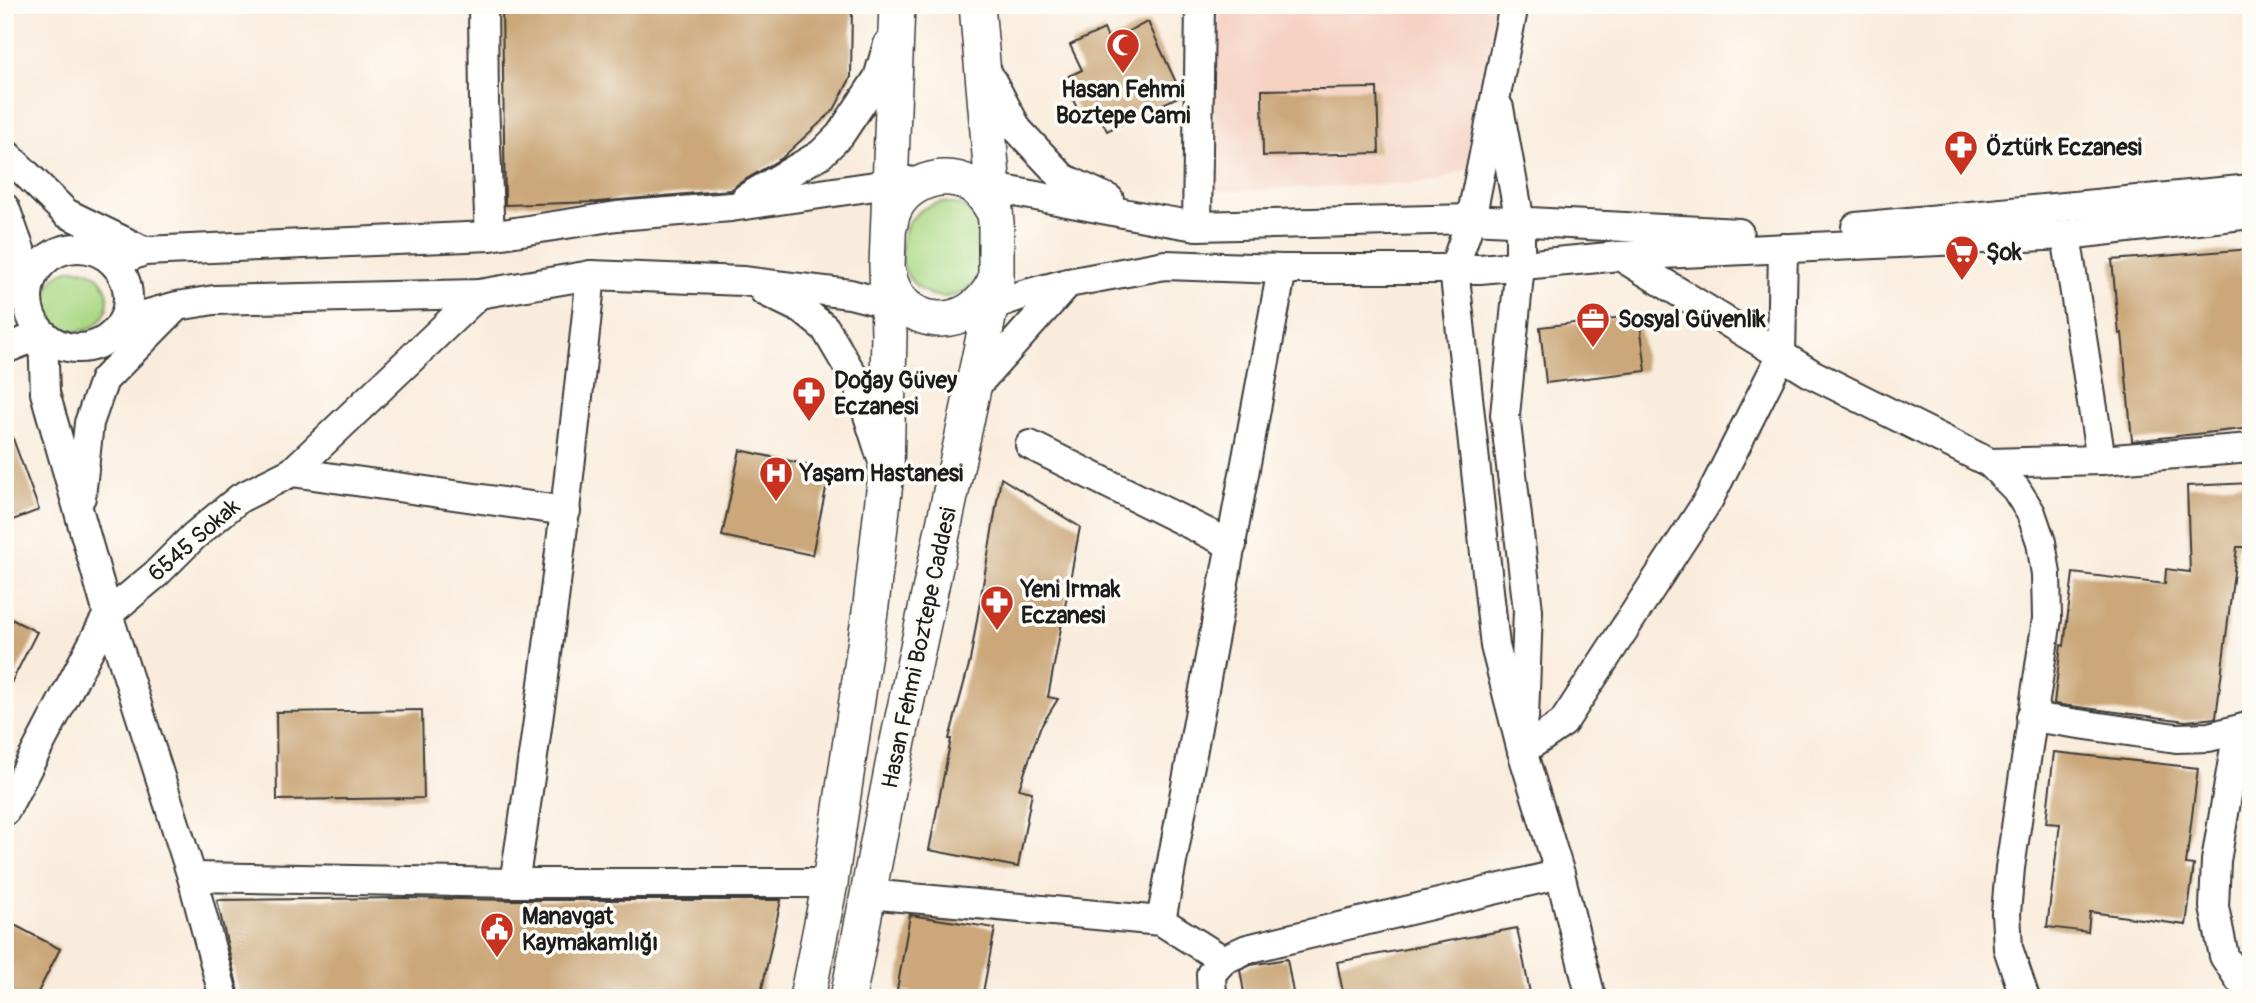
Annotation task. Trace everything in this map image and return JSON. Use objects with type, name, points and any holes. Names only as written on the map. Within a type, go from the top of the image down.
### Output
[{"type":"main road","name":"Hasan Fehmi Boztepe Caddesi","points":[[848,998],[894,760],[974,389],[982,301],[986,195],[982,62],[977,5]]},
{"type":"main road","name":"Hasan Fehmi Boztepe Caddesi","points":[[807,998],[830,883],[871,606],[886,473],[900,307],[888,250],[897,11]]},
{"type":"main road","points":[[888,250],[891,215],[901,199],[915,186],[933,179],[952,178],[986,195]]},
{"type":"main road","points":[[900,307],[944,320],[982,301]]},
{"type":"street","points":[[483,5],[490,236]]},
{"type":"street","points":[[1197,226],[1200,5]]},
{"type":"street","points":[[1514,5],[1471,219],[1454,268],[1495,646],[1522,751],[1560,874],[1591,998]]},
{"type":"street","points":[[731,206],[821,154],[840,135],[878,78],[897,11]]},
{"type":"street","points":[[982,62],[1018,130],[1063,178],[1153,220]]},
{"type":"street","points":[[1497,95],[1520,222],[1520,265],[1505,415],[1528,610],[1522,751]]},
{"type":"street","points":[[5,153],[66,213],[144,251]]},
{"type":"street","points":[[114,263],[144,251],[490,236],[617,216],[731,206],[933,179]]},
{"type":"street","points":[[986,195],[1197,226],[1471,219],[1721,234],[1797,232],[2251,189]]},
{"type":"street","points":[[5,208],[31,280]]},
{"type":"street","points":[[982,301],[1165,265],[1282,269],[1520,265],[1619,256],[2066,235],[2251,214]]},
{"type":"street","points":[[2066,235],[2101,460]]},
{"type":"street","points":[[1522,751],[1563,723],[1709,499],[1781,356],[1783,248]]},
{"type":"street","points":[[68,249],[92,251],[114,263],[123,275],[128,290],[128,306],[123,321],[114,334],[101,343],[86,348],[71,348],[55,343],[43,334],[34,322],[28,294],[31,280],[40,265],[53,255],[68,249]]},
{"type":"street","points":[[1619,256],[1781,356],[1990,463],[2016,489],[2031,513],[2043,553],[2047,620],[2031,717],[2006,913],[2008,948],[2025,998]]},
{"type":"street","points":[[1161,921],[1282,269]]},
{"type":"street","points":[[123,321],[177,306],[214,300],[479,294],[591,275],[743,281],[850,294],[900,307]]},
{"type":"street","points":[[514,883],[535,752],[566,511],[591,275]]},
{"type":"street","points":[[5,300],[31,280]]},
{"type":"street","points":[[743,281],[803,310],[825,328],[858,384],[886,473]]},
{"type":"street","points":[[974,389],[1068,283]]},
{"type":"street","name":"6545 Sokak","points":[[5,811],[108,614],[240,498],[292,472],[479,294]]},
{"type":"street","points":[[79,510],[89,423],[104,380],[177,306]]},
{"type":"street","points":[[5,349],[43,334]]},
{"type":"street","points":[[43,334],[45,393],[108,614],[192,877],[224,998]]},
{"type":"street","points":[[1030,445],[1232,545]]},
{"type":"street","points":[[1990,463],[2101,460],[2251,448]]},
{"type":"street","points":[[292,472],[566,511]]},
{"type":"street","points":[[2031,717],[2176,738],[2208,737],[2244,728],[2216,861],[2214,907],[2224,956],[2251,997]]},
{"type":"street","points":[[1212,998],[1211,974],[1223,960],[1247,949],[1560,874]]},
{"type":"street","points":[[192,877],[514,883],[830,883]]},
{"type":"street","points":[[868,894],[1161,921],[1223,960]]},
{"type":"shaded area","points":[[1221,5],[1498,5],[1468,168],[1436,182],[1211,192],[1216,52]]},
{"type":"green space","points":[[943,202],[959,205],[974,216],[980,228],[985,256],[982,269],[970,286],[952,296],[942,297],[922,290],[911,281],[903,264],[902,248],[906,229],[916,214]]},
{"type":"green space","points":[[77,269],[99,278],[108,300],[99,322],[77,331],[55,322],[46,300],[55,278]]},
{"type":"building","points":[[502,5],[852,5],[851,77],[834,110],[782,158],[731,190],[597,202],[505,205]]},
{"type":"building","name":"Hasan Fehmi Boztepe Cami","points":[[1148,22],[1182,95],[1107,131],[1100,117],[1085,125],[1063,79],[1082,70],[1070,45],[1104,29],[1109,40]]},
{"type":"building","points":[[1377,88],[1379,153],[1263,156],[1262,90]]},
{"type":"building","points":[[2251,249],[2251,428],[2132,441],[2112,260]]},
{"type":"building","name":"Sosyal Güvenlik","points":[[1639,315],[1646,371],[1546,383],[1540,327]]},
{"type":"building","points":[[5,425],[8,425],[39,510],[5,523]]},
{"type":"building","name":"Yaşam Hastanesi","points":[[740,450],[830,470],[812,555],[722,536]]},
{"type":"building","points":[[1001,478],[1080,527],[1048,697],[1058,699],[1040,728],[1019,789],[1032,792],[1018,867],[929,850],[949,739],[970,661]]},
{"type":"building","points":[[2251,483],[2251,547],[2237,547],[2216,718],[2186,721],[2054,704],[2073,573],[2165,584],[2166,569],[2190,572],[2187,486]]},
{"type":"building","points":[[5,616],[37,632],[5,695]]},
{"type":"building","points":[[422,710],[424,798],[277,800],[276,712]]},
{"type":"building","points":[[2054,752],[2198,768],[2186,864],[2194,865],[2186,925],[2090,912],[2088,932],[2047,927],[2060,824],[2046,823]]},
{"type":"building","name":"Manavgat Kaymakamlığı","points":[[217,900],[781,900],[760,998],[240,998]]},
{"type":"building","points":[[910,915],[995,928],[982,998],[942,998],[897,990]]},
{"type":"building","points":[[5,920],[60,949],[35,998],[5,998]]},
{"type":"building","points":[[1517,928],[1531,998],[1344,998],[1337,962]]},
{"type":"building","points":[[1287,959],[1294,998],[1245,998],[1240,970],[1251,965]]},
{"type":"place","name":"Hasan Fehmi Boztepe Cami","points":[[1123,75]]},
{"type":"place","name":"Öztürk Eczanesi","points":[[1961,177]]},
{"type":"place","name":"Şok","points":[[1962,282]]},
{"type":"place","name":"Sosyal Güvenlik","points":[[1593,349]]},
{"type":"place","name":"Doğay Güvey Eczanesi","points":[[809,423]]},
{"type":"place","name":"Yaşam Hastanesi","points":[[776,503]]},
{"type":"place","name":"Yeni Irmak Eczanesi","points":[[997,632]]},
{"type":"place","name":"Manavgat Kaymakamlığı","points":[[497,959]]}]
